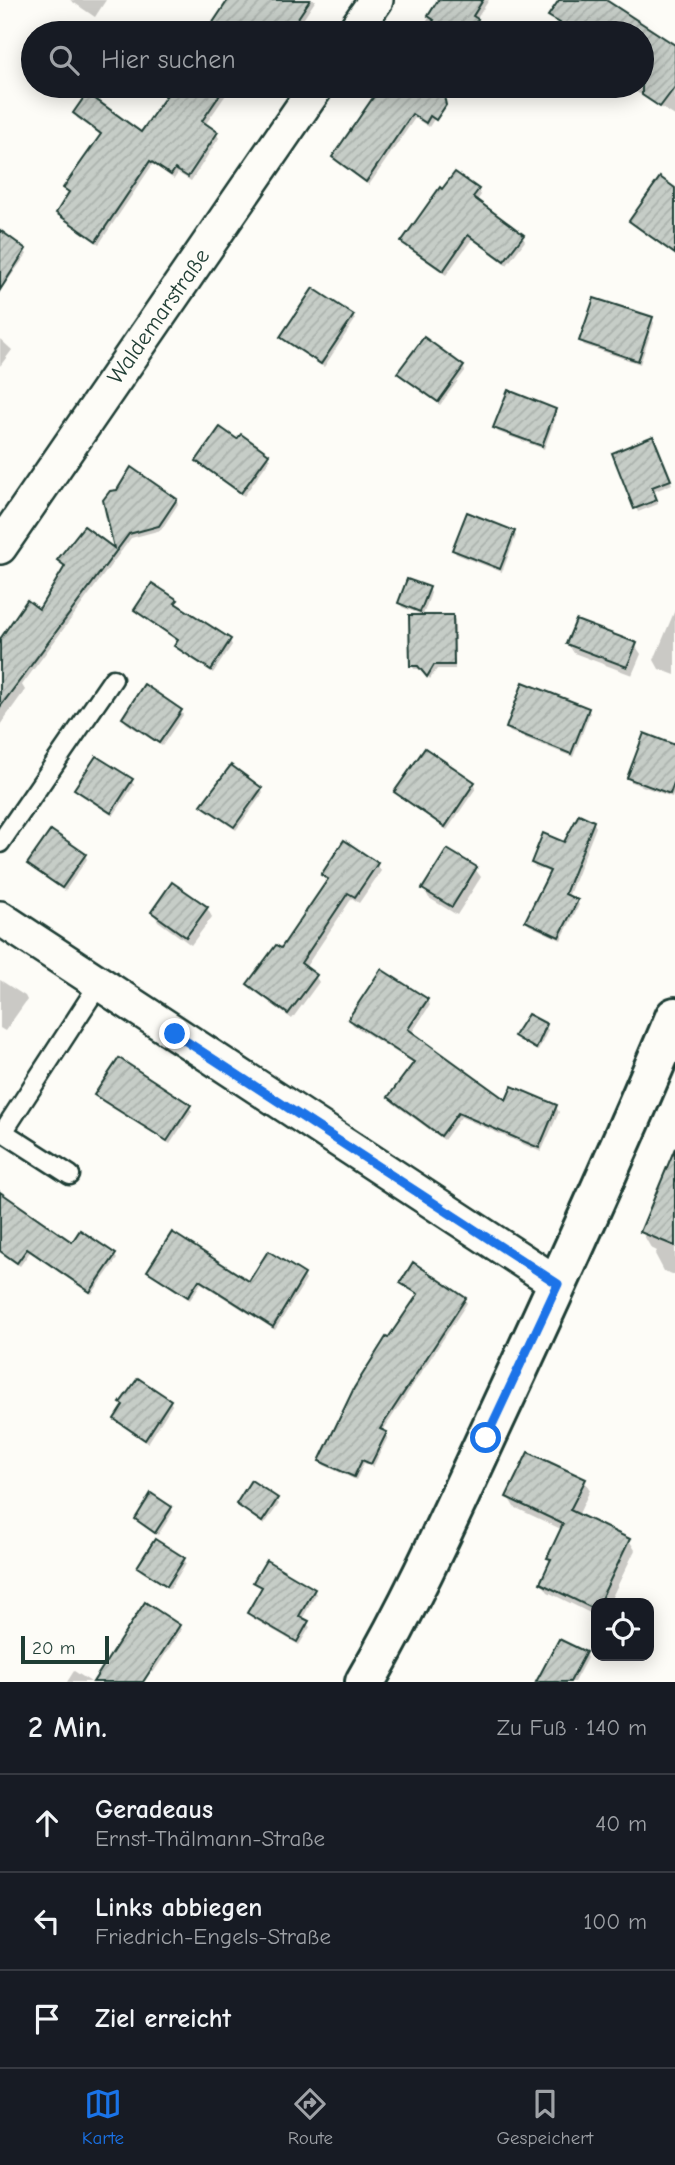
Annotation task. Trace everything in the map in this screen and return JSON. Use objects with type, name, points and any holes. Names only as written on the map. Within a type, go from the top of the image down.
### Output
[{"type":"main road","points":[[365,1682],[442,1533],[558,1284],[675,1017]]},
{"type":"street","points":[[361,21],[376,0]]},
{"type":"street","name":"Waldemarstraße","points":[[0,547],[309,98]]},
{"type":"street","points":[[0,918],[558,1284]]},
{"type":"lane","points":[[0,843],[113,679]]},
{"type":"lane","points":[[70,1175],[1,1131],[99,984]]},
{"type":"building","points":[[228,0],[310,0],[296,21],[214,21]]},
{"type":"building","points":[[438,0],[483,0],[473,16],[478,19],[477,21],[433,21],[428,16]]},
{"type":"building","points":[[559,0],[606,0],[638,21],[557,21],[548,16]]},
{"type":"building","points":[[654,31],[675,45],[675,87],[660,107],[646,98],[654,98]]},
{"type":"building","points":[[84,98],[94,98],[141,132],[165,98],[218,98],[202,121],[218,132],[188,177],[175,169],[171,175],[150,161],[96,241],[56,213],[69,192],[63,188],[101,134],[73,113]]},
{"type":"building","points":[[373,98],[445,98],[446,105],[436,120],[430,116],[426,123],[412,114],[366,182],[332,157]]},
{"type":"building","points":[[455,172],[479,189],[473,197],[524,235],[504,261],[468,235],[443,271],[401,242],[440,187],[442,189]]},
{"type":"building","points":[[660,177],[675,188],[675,254],[629,221]]},
{"type":"building","points":[[0,230],[26,249],[0,290]]},
{"type":"building","points":[[313,288],[354,315],[321,364],[280,337]]},
{"type":"building","points":[[594,298],[653,317],[638,361],[579,341]]},
{"type":"building","points":[[424,337],[464,366],[438,402],[397,373]]},
{"type":"building","points":[[508,390],[556,409],[542,446],[493,428]]},
{"type":"building","points":[[220,427],[237,439],[241,434],[269,454],[241,493],[196,461]]},
{"type":"building","points":[[653,436],[671,480],[652,487],[657,500],[634,509],[612,453]]},
{"type":"building","points":[[131,467],[177,499],[159,526],[129,534],[0,707],[0,639],[27,600],[39,609],[65,566],[57,560],[84,526],[114,548],[103,500],[110,491],[117,490]]},
{"type":"building","points":[[467,512],[515,531],[500,569],[452,550]]},
{"type":"building","points":[[407,579],[430,587],[420,612],[398,603]]},
{"type":"building","points":[[152,583],[178,600],[175,603],[231,639],[211,670],[174,646],[178,640],[134,610]]},
{"type":"building","points":[[409,615],[453,615],[454,665],[434,665],[427,677],[418,666],[410,666]]},
{"type":"building","points":[[576,620],[637,643],[627,667],[566,644]]},
{"type":"building","points":[[523,682],[589,708],[571,754],[506,728]]},
{"type":"building","points":[[144,684],[182,710],[159,743],[122,718]]},
{"type":"building","points":[[644,733],[675,745],[675,780],[670,794],[627,778]]},
{"type":"building","points":[[425,748],[475,782],[445,827],[394,792]]},
{"type":"building","points":[[96,756],[133,779],[111,813],[74,789]]},
{"type":"building","points":[[231,765],[262,788],[234,827],[201,805]]},
{"type":"building","points":[[579,814],[594,821],[565,894],[578,900],[559,937],[525,921],[550,871],[531,863],[543,833],[564,842]]},
{"type":"building","points":[[51,830],[86,854],[62,888],[27,864]]},
{"type":"building","points":[[344,840],[378,863],[355,897],[348,893],[301,963],[317,975],[288,1014],[247,984],[276,945],[281,948],[328,879],[321,875]]},
{"type":"building","points":[[447,849],[477,867],[452,907],[422,889]]},
{"type":"building","points":[[172,882],[208,907],[186,937],[151,912]]},
{"type":"building","points":[[381,969],[428,999],[408,1029],[506,1100],[512,1086],[557,1105],[539,1148],[458,1113],[441,1136],[388,1097],[414,1062],[348,1019]]},
{"type":"building","points":[[528,1014],[547,1024],[536,1049],[514,1036]]},
{"type":"building","points":[[119,1058],[191,1105],[167,1141],[94,1095]]},
{"type":"building","points":[[675,1148],[675,1246],[640,1232]]},
{"type":"building","points":[[0,1192],[72,1242],[80,1230],[116,1254],[90,1292],[27,1249],[17,1263],[0,1251]]},
{"type":"building","points":[[172,1232],[249,1281],[268,1251],[305,1274],[273,1327],[199,1280],[188,1297],[147,1271]]},
{"type":"building","points":[[413,1262],[466,1298],[380,1429],[387,1432],[371,1464],[362,1460],[354,1477],[319,1461],[354,1388],[386,1337],[388,1338],[418,1294],[400,1283]]},
{"type":"building","points":[[138,1378],[171,1400],[145,1440],[114,1419],[123,1405],[120,1403]]},
{"type":"building","points":[[528,1452],[586,1479],[570,1510],[630,1539],[601,1598],[591,1598],[591,1608],[540,1583],[551,1559],[547,1558],[563,1524],[506,1497]]},
{"type":"building","points":[[251,1480],[278,1498],[262,1522],[236,1504]]},
{"type":"building","points":[[151,1493],[172,1507],[155,1533],[135,1519]]},
{"type":"building","points":[[155,1539],[185,1558],[167,1586],[137,1567]]},
{"type":"building","points":[[266,1560],[315,1589],[299,1616],[309,1621],[297,1642],[247,1613],[262,1587],[253,1582]]},
{"type":"building","points":[[145,1602],[180,1625],[143,1682],[93,1682]]},
{"type":"building","points":[[559,1639],[586,1652],[570,1682],[536,1682]]},
{"type":"route","points":[[175,1034],[558,1284],[486,1438]]}]
